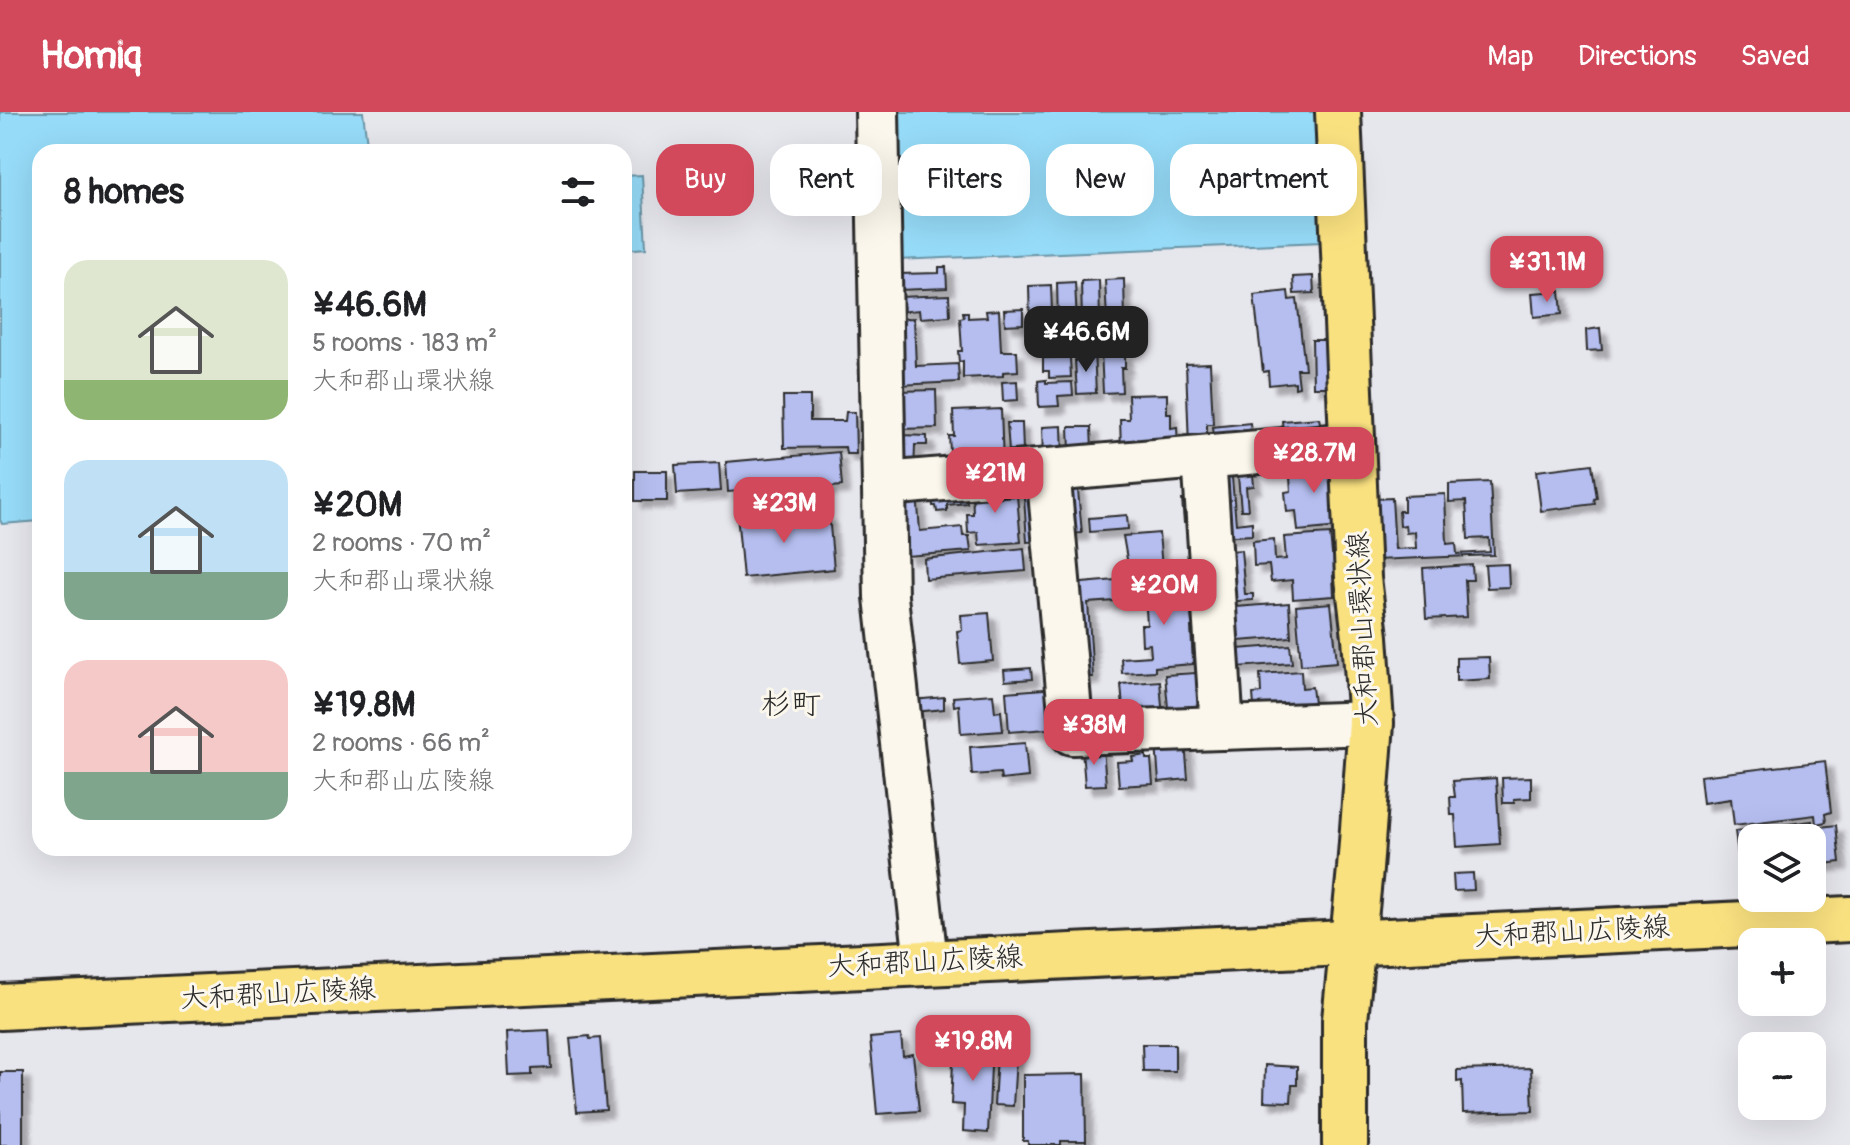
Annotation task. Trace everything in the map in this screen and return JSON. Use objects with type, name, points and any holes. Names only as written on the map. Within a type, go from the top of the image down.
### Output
[{"type":"main road","name":"大和郡山環状線","points":[[1338,112],[1358,578],[1371,723],[1345,1020],[1345,1145]]},
{"type":"main road","name":"大和郡山広陵線","points":[[0,1007],[1850,919]]},
{"type":"street","points":[[877,112],[886,597],[926,962]]},
{"type":"street","points":[[885,484],[1353,444]]},
{"type":"street","points":[[1204,457],[1222,728]]},
{"type":"street","points":[[1048,470],[1072,733],[1371,723]]},
{"type":"water","points":[[0,112],[363,112],[367,144],[32,144],[32,522],[2,524]]},
{"type":"water","points":[[894,112],[1319,112],[1320,144],[1170,144],[1170,216],[1322,216],[1323,242],[897,260]]},
{"type":"water","points":[[642,175],[646,248],[632,249],[632,176]]},
{"type":"building","points":[[939,267],[946,267],[947,288],[899,290],[898,274],[939,273]]},
{"type":"building","points":[[1313,276],[1314,293],[1294,294],[1293,277]]},
{"type":"building","points":[[1124,279],[1125,319],[1107,320],[1105,280]]},
{"type":"building","points":[[1099,280],[1100,321],[1082,322],[1081,281]]},
{"type":"building","points":[[1075,282],[1077,323],[1058,324],[1057,283]]},
{"type":"building","points":[[1051,285],[1052,312],[1045,312],[1045,321],[1041,321],[1041,326],[1030,326],[1029,286]]},
{"type":"building","points":[[1288,291],[1289,300],[1297,299],[1305,369],[1297,369],[1299,387],[1295,388],[1295,382],[1269,385],[1268,371],[1263,372],[1254,295]]},
{"type":"building","points":[[1560,291],[1562,314],[1534,317],[1532,293]]},
{"type":"building","points":[[949,295],[950,316],[920,318],[919,310],[898,312],[898,297]]},
{"type":"building","points":[[1023,309],[1023,324],[1005,325],[1004,310]]},
{"type":"building","points":[[999,310],[1001,351],[1017,351],[1018,371],[1003,372],[1003,376],[963,378],[963,361],[959,362],[958,351],[962,351],[960,318],[964,317],[963,312],[968,312],[968,318],[987,317],[986,311]]},
{"type":"building","points":[[914,318],[916,366],[958,364],[959,382],[898,385],[897,319]]},
{"type":"building","points":[[1600,328],[1602,350],[1587,351],[1586,330]]},
{"type":"building","points":[[1312,340],[1330,340],[1331,387],[1313,387]]},
{"type":"building","points":[[1116,349],[1116,354],[1125,353],[1125,368],[1121,368],[1122,392],[1103,393],[1101,350]]},
{"type":"building","points":[[1094,350],[1096,393],[1077,394],[1075,360],[1085,359],[1085,351]]},
{"type":"building","points":[[1070,357],[1071,377],[1049,378],[1049,371],[1043,371],[1043,358]]},
{"type":"building","points":[[1210,363],[1213,424],[1207,424],[1207,446],[1189,447],[1186,364]]},
{"type":"building","points":[[1046,380],[1046,383],[1072,382],[1073,395],[1058,396],[1059,406],[1039,407],[1038,381]]},
{"type":"building","points":[[1017,381],[1018,400],[1003,401],[1002,382]]},
{"type":"building","points":[[936,390],[937,428],[899,429],[898,391]]},
{"type":"building","points":[[1167,394],[1167,413],[1171,413],[1171,428],[1177,427],[1178,447],[1121,449],[1120,419],[1129,419],[1128,395]]},
{"type":"building","points":[[783,396],[810,396],[810,421],[845,421],[846,412],[855,412],[856,454],[846,454],[845,447],[784,448]]},
{"type":"building","points":[[1001,409],[1003,464],[956,466],[956,451],[950,451],[949,436],[954,436],[953,411]]},
{"type":"building","points":[[1319,418],[1320,423],[1328,422],[1329,438],[1284,442],[1282,421]]},
{"type":"building","points":[[1007,423],[1022,423],[1023,451],[1009,452]]},
{"type":"building","points":[[1250,423],[1252,442],[1214,446],[1212,427]]},
{"type":"building","points":[[1062,426],[1063,458],[1043,459],[1042,427]]},
{"type":"building","points":[[1069,427],[1091,427],[1092,450],[1070,452]]},
{"type":"building","points":[[901,435],[927,436],[927,445],[915,445],[914,473],[900,472]]},
{"type":"building","points":[[839,452],[842,486],[763,493],[763,489],[728,492],[726,462]]},
{"type":"building","points":[[1337,460],[1340,527],[1298,531],[1296,511],[1287,512],[1285,492],[1291,491],[1289,464]]},
{"type":"building","points":[[719,463],[721,491],[677,494],[675,465]]},
{"type":"building","points":[[1252,463],[1254,486],[1246,487],[1248,510],[1241,510],[1237,465]]},
{"type":"building","points":[[1592,464],[1597,498],[1594,499],[1595,504],[1541,511],[1536,471]]},
{"type":"building","points":[[1231,466],[1236,524],[1252,522],[1252,535],[1218,537],[1212,468]]},
{"type":"building","points":[[635,471],[667,471],[667,501],[635,501]]},
{"type":"building","points":[[1077,480],[1082,533],[1064,534],[1059,482]]},
{"type":"building","points":[[1038,481],[1043,541],[1027,542],[1023,482]]},
{"type":"building","points":[[1490,482],[1494,555],[1375,560],[1372,499],[1392,498],[1395,549],[1416,548],[1415,532],[1406,533],[1405,525],[1400,526],[1399,511],[1404,511],[1404,496],[1445,494],[1447,544],[1456,543],[1457,554],[1490,552],[1489,538],[1468,539],[1466,501],[1449,502],[1449,484]]},
{"type":"building","points":[[1016,484],[1021,542],[979,545],[978,532],[968,533],[967,514],[973,514],[972,487]]},
{"type":"building","points":[[965,489],[967,503],[947,505],[947,511],[937,512],[936,506],[933,506],[931,491]]},
{"type":"building","points":[[917,493],[920,531],[962,527],[963,536],[969,536],[971,551],[906,556],[901,494]]},
{"type":"building","points":[[1199,499],[1201,522],[1184,523],[1182,500]]},
{"type":"building","points":[[767,511],[768,521],[829,515],[834,569],[743,578],[737,514]]},
{"type":"building","points":[[1127,515],[1128,529],[1090,532],[1089,518]]},
{"type":"building","points":[[1159,533],[1162,568],[1129,571],[1123,536]]},
{"type":"building","points":[[1330,534],[1332,554],[1341,553],[1343,575],[1333,576],[1334,596],[1293,599],[1292,580],[1271,582],[1269,565],[1254,566],[1253,541],[1274,539],[1275,560],[1286,559],[1284,537]]},
{"type":"building","points":[[1024,548],[1026,571],[925,579],[924,559]]},
{"type":"building","points":[[1241,550],[1245,594],[1253,594],[1253,600],[1222,602],[1218,552]]},
{"type":"building","points":[[1508,564],[1509,587],[1487,588],[1485,565]]},
{"type":"building","points":[[1472,565],[1473,580],[1465,580],[1467,617],[1426,619],[1423,568]]},
{"type":"building","points":[[1204,573],[1206,589],[1186,591],[1185,574]]},
{"type":"building","points":[[1179,575],[1180,599],[1190,598],[1192,623],[1199,623],[1199,627],[1191,627],[1193,664],[1122,673],[1121,658],[1151,656],[1150,644],[1142,645],[1141,625],[1147,625],[1144,578]]},
{"type":"building","points":[[1127,579],[1129,600],[1088,603],[1093,677],[1078,678],[1071,584]]},
{"type":"building","points":[[1289,603],[1291,637],[1225,642],[1223,608]]},
{"type":"building","points":[[1331,603],[1337,662],[1301,665],[1296,606]]},
{"type":"building","points":[[989,613],[993,661],[960,664],[957,631],[962,630],[961,615]]},
{"type":"building","points":[[1290,645],[1292,663],[1224,668],[1223,650]]},
{"type":"building","points":[[1489,657],[1490,679],[1456,681],[1456,658]]},
{"type":"building","points":[[1031,668],[1032,679],[1005,681],[1004,670]]},
{"type":"building","points":[[1301,671],[1302,688],[1312,687],[1315,712],[1255,717],[1253,694],[1261,693],[1260,674]]},
{"type":"building","points":[[1211,672],[1214,715],[1169,719],[1165,675]]},
{"type":"building","points":[[1160,681],[1163,719],[1124,722],[1121,684]]},
{"type":"building","points":[[1056,688],[1060,728],[1009,732],[1006,692]]},
{"type":"building","points":[[993,694],[995,712],[1001,711],[1003,731],[961,734],[959,705],[954,706],[953,697]]},
{"type":"building","points":[[944,697],[944,709],[914,712],[913,700]]},
{"type":"building","points":[[1185,742],[1188,779],[1159,782],[1156,744]]},
{"type":"building","points":[[1025,743],[1028,777],[1001,780],[1000,773],[972,775],[970,747]]},
{"type":"building","points":[[1103,747],[1106,785],[1085,786],[1082,749]]},
{"type":"building","points":[[1146,755],[1146,759],[1151,759],[1153,784],[1119,786],[1117,762],[1133,761],[1132,757]]},
{"type":"building","points":[[1825,761],[1831,812],[1825,814],[1826,822],[1816,824],[1815,815],[1734,825],[1731,799],[1703,803],[1700,776]]},
{"type":"building","points":[[1531,777],[1531,798],[1503,803],[1502,778]]},
{"type":"building","points":[[1496,778],[1500,844],[1457,847],[1455,815],[1451,815],[1450,797],[1455,797],[1453,781]]},
{"type":"building","points":[[1836,825],[1840,862],[1826,864],[1826,826]]},
{"type":"building","points":[[1473,873],[1474,890],[1454,891],[1453,874]]},
{"type":"building","points":[[549,1030],[551,1068],[532,1069],[532,1075],[509,1076],[507,1032]]},
{"type":"building","points":[[901,1035],[903,1056],[913,1054],[919,1111],[877,1114],[870,1038]]},
{"type":"building","points":[[589,1036],[590,1039],[600,1038],[606,1110],[577,1112],[570,1038]]},
{"type":"building","points":[[998,1039],[1017,1041],[1013,1106],[994,1105]]},
{"type":"building","points":[[954,1041],[992,1043],[988,1133],[963,1131],[964,1105],[951,1104]]},
{"type":"building","points":[[1142,1044],[1175,1044],[1175,1071],[1143,1071]]},
{"type":"building","points":[[1265,1065],[1297,1067],[1297,1085],[1292,1085],[1291,1102],[1264,1101]]},
{"type":"building","points":[[1531,1068],[1533,1111],[1463,1113],[1462,1081],[1457,1082],[1457,1070]]},
{"type":"building","points":[[0,1072],[23,1072],[23,1145],[0,1145]]},
{"type":"building","points":[[1085,1074],[1086,1141],[1028,1145],[1028,1141],[1023,1141],[1023,1075]]},
{"type":"district","name":"杉町","points":[[791,704]]}]
